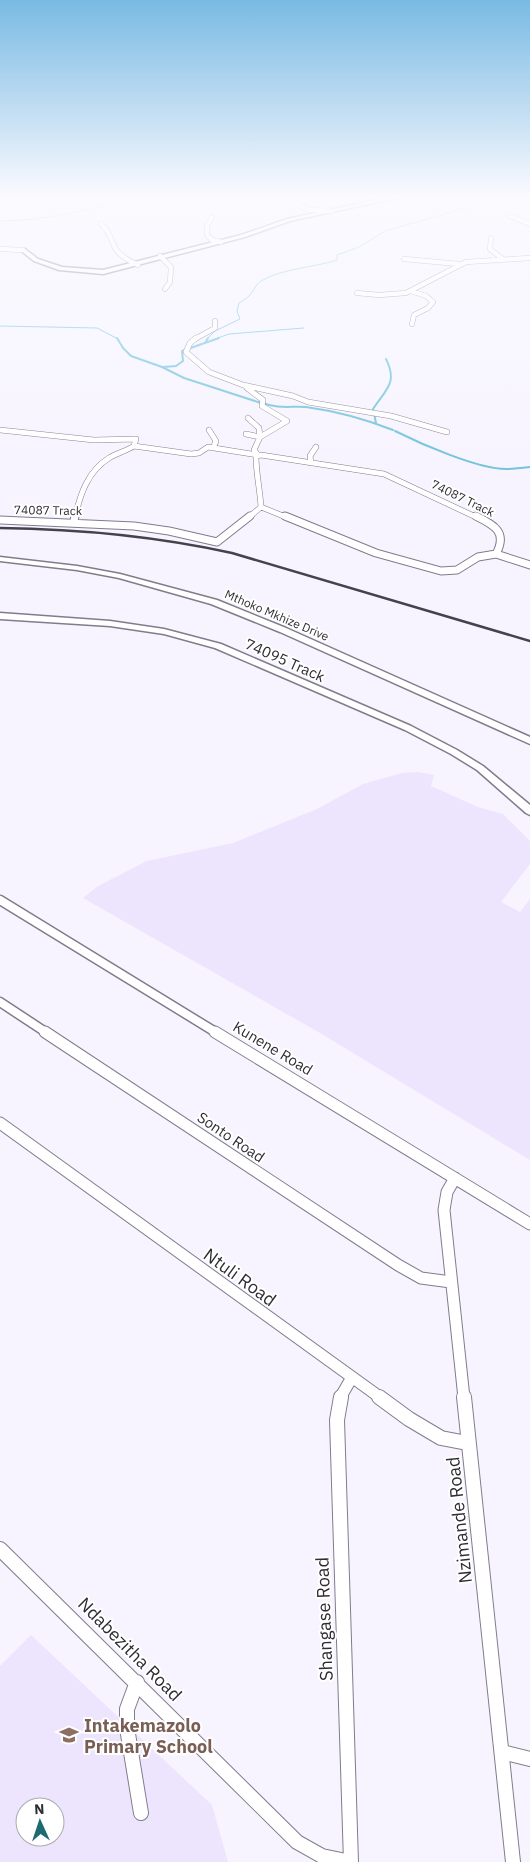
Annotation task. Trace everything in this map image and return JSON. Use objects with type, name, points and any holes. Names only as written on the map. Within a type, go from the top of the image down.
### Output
[{"type":"street","points":[[165,289],[170,284]]},
{"type":"street","points":[[357,293],[378,295],[411,291],[424,284]]},
{"type":"street","points":[[411,291],[426,296],[433,302],[428,308],[414,315],[412,324]]},
{"type":"street","points":[[215,321],[215,328],[201,334],[187,346],[186,352],[210,372],[243,385],[293,396],[308,402],[391,416],[447,432]]},
{"type":"street","points":[[243,385],[262,400],[262,406],[287,420],[260,437],[246,434]]},
{"type":"street","points":[[248,418],[259,428],[260,437],[254,450],[258,455],[256,456],[256,480],[260,493],[261,507],[376,553],[441,571],[457,570],[478,557],[496,554],[530,565]]},
{"type":"street","points":[[0,430],[94,440],[136,439],[134,446]]},
{"type":"street","points":[[74,521],[81,491],[88,479],[106,460],[134,446],[191,454],[200,453],[208,447],[213,448],[216,441],[209,430]]},
{"type":"street","points":[[311,462],[310,456],[316,447]]},
{"type":"street","name":"74087 Track","points":[[213,448],[384,474],[491,524],[502,535],[502,544],[496,554]]},
{"type":"street","name":"74087 Track","points":[[0,520],[74,521],[157,528],[217,542],[223,540],[237,525],[261,507]]},
{"type":"street","name":"Mthoko Mkhize Drive","points":[[0,559],[77,568],[120,576],[214,602],[291,634],[530,741]]},
{"type":"street","name":"74095 Track","points":[[0,616],[72,618],[129,624],[189,637],[218,646],[408,728],[454,752],[480,768],[530,811]]},
{"type":"street","name":"Kunene Road","points":[[0,900],[530,1224]]},
{"type":"street","name":"Sonto Road","points":[[0,1002],[398,1266],[421,1278],[450,1282]]},
{"type":"street","name":"Ntuli Road","points":[[0,1123],[351,1379],[430,1433],[441,1438],[467,1443]]},
{"type":"street","name":"Nzimande Road","points":[[455,1178],[444,1200],[450,1282],[513,1862]]},
{"type":"street","name":"Shangase Road","points":[[351,1379],[339,1400],[337,1420],[351,1862]]},
{"type":"street","name":"Ndabezitha Road","points":[[0,1549],[297,1842],[311,1852],[351,1862]]},
{"type":"street","points":[[136,1682],[127,1709],[127,1728],[141,1813]]},
{"type":"street","points":[[502,1752],[530,1759]]},
{"type":"shaded area","points":[[418,772],[434,775],[431,786],[478,807],[503,814],[530,841],[530,864],[501,902],[520,912],[530,899],[530,1160],[320,1033],[83,898],[98,886],[147,861],[233,843],[317,809],[363,784],[402,773]]},
{"type":"shaded area","name":"Intakemazolo Primary School","points":[[31,1635],[212,1805],[228,1862],[0,1862],[0,1666]]},
{"type":"waterway","points":[[208,338],[215,331],[240,319],[237,311],[239,303],[249,296],[257,284]]},
{"type":"waterway","points":[[0,326],[97,328],[117,339]]},
{"type":"waterway","points":[[215,339],[229,334],[304,328]]},
{"type":"waterway","points":[[205,343],[208,338]]},
{"type":"waterway","points":[[205,343],[219,338]]},
{"type":"waterway","points":[[117,339],[131,356],[162,367],[184,378],[261,403]]},
{"type":"waterway","points":[[163,367],[176,366],[183,361],[182,351],[205,343]]},
{"type":"waterway","points":[[376,423],[373,409],[386,391],[391,380],[386,359]]},
{"type":"waterway","points":[[263,403],[274,406],[306,407],[328,411],[361,419],[393,430]]},
{"type":"waterway","points":[[395,431],[434,449],[480,465],[506,469],[530,467]]},
{"type":"railway","points":[[0,528],[117,534],[232,553],[530,641]]},
{"type":"place","name":"Intakemazolo Primary School","points":[[69,1735]]}]
